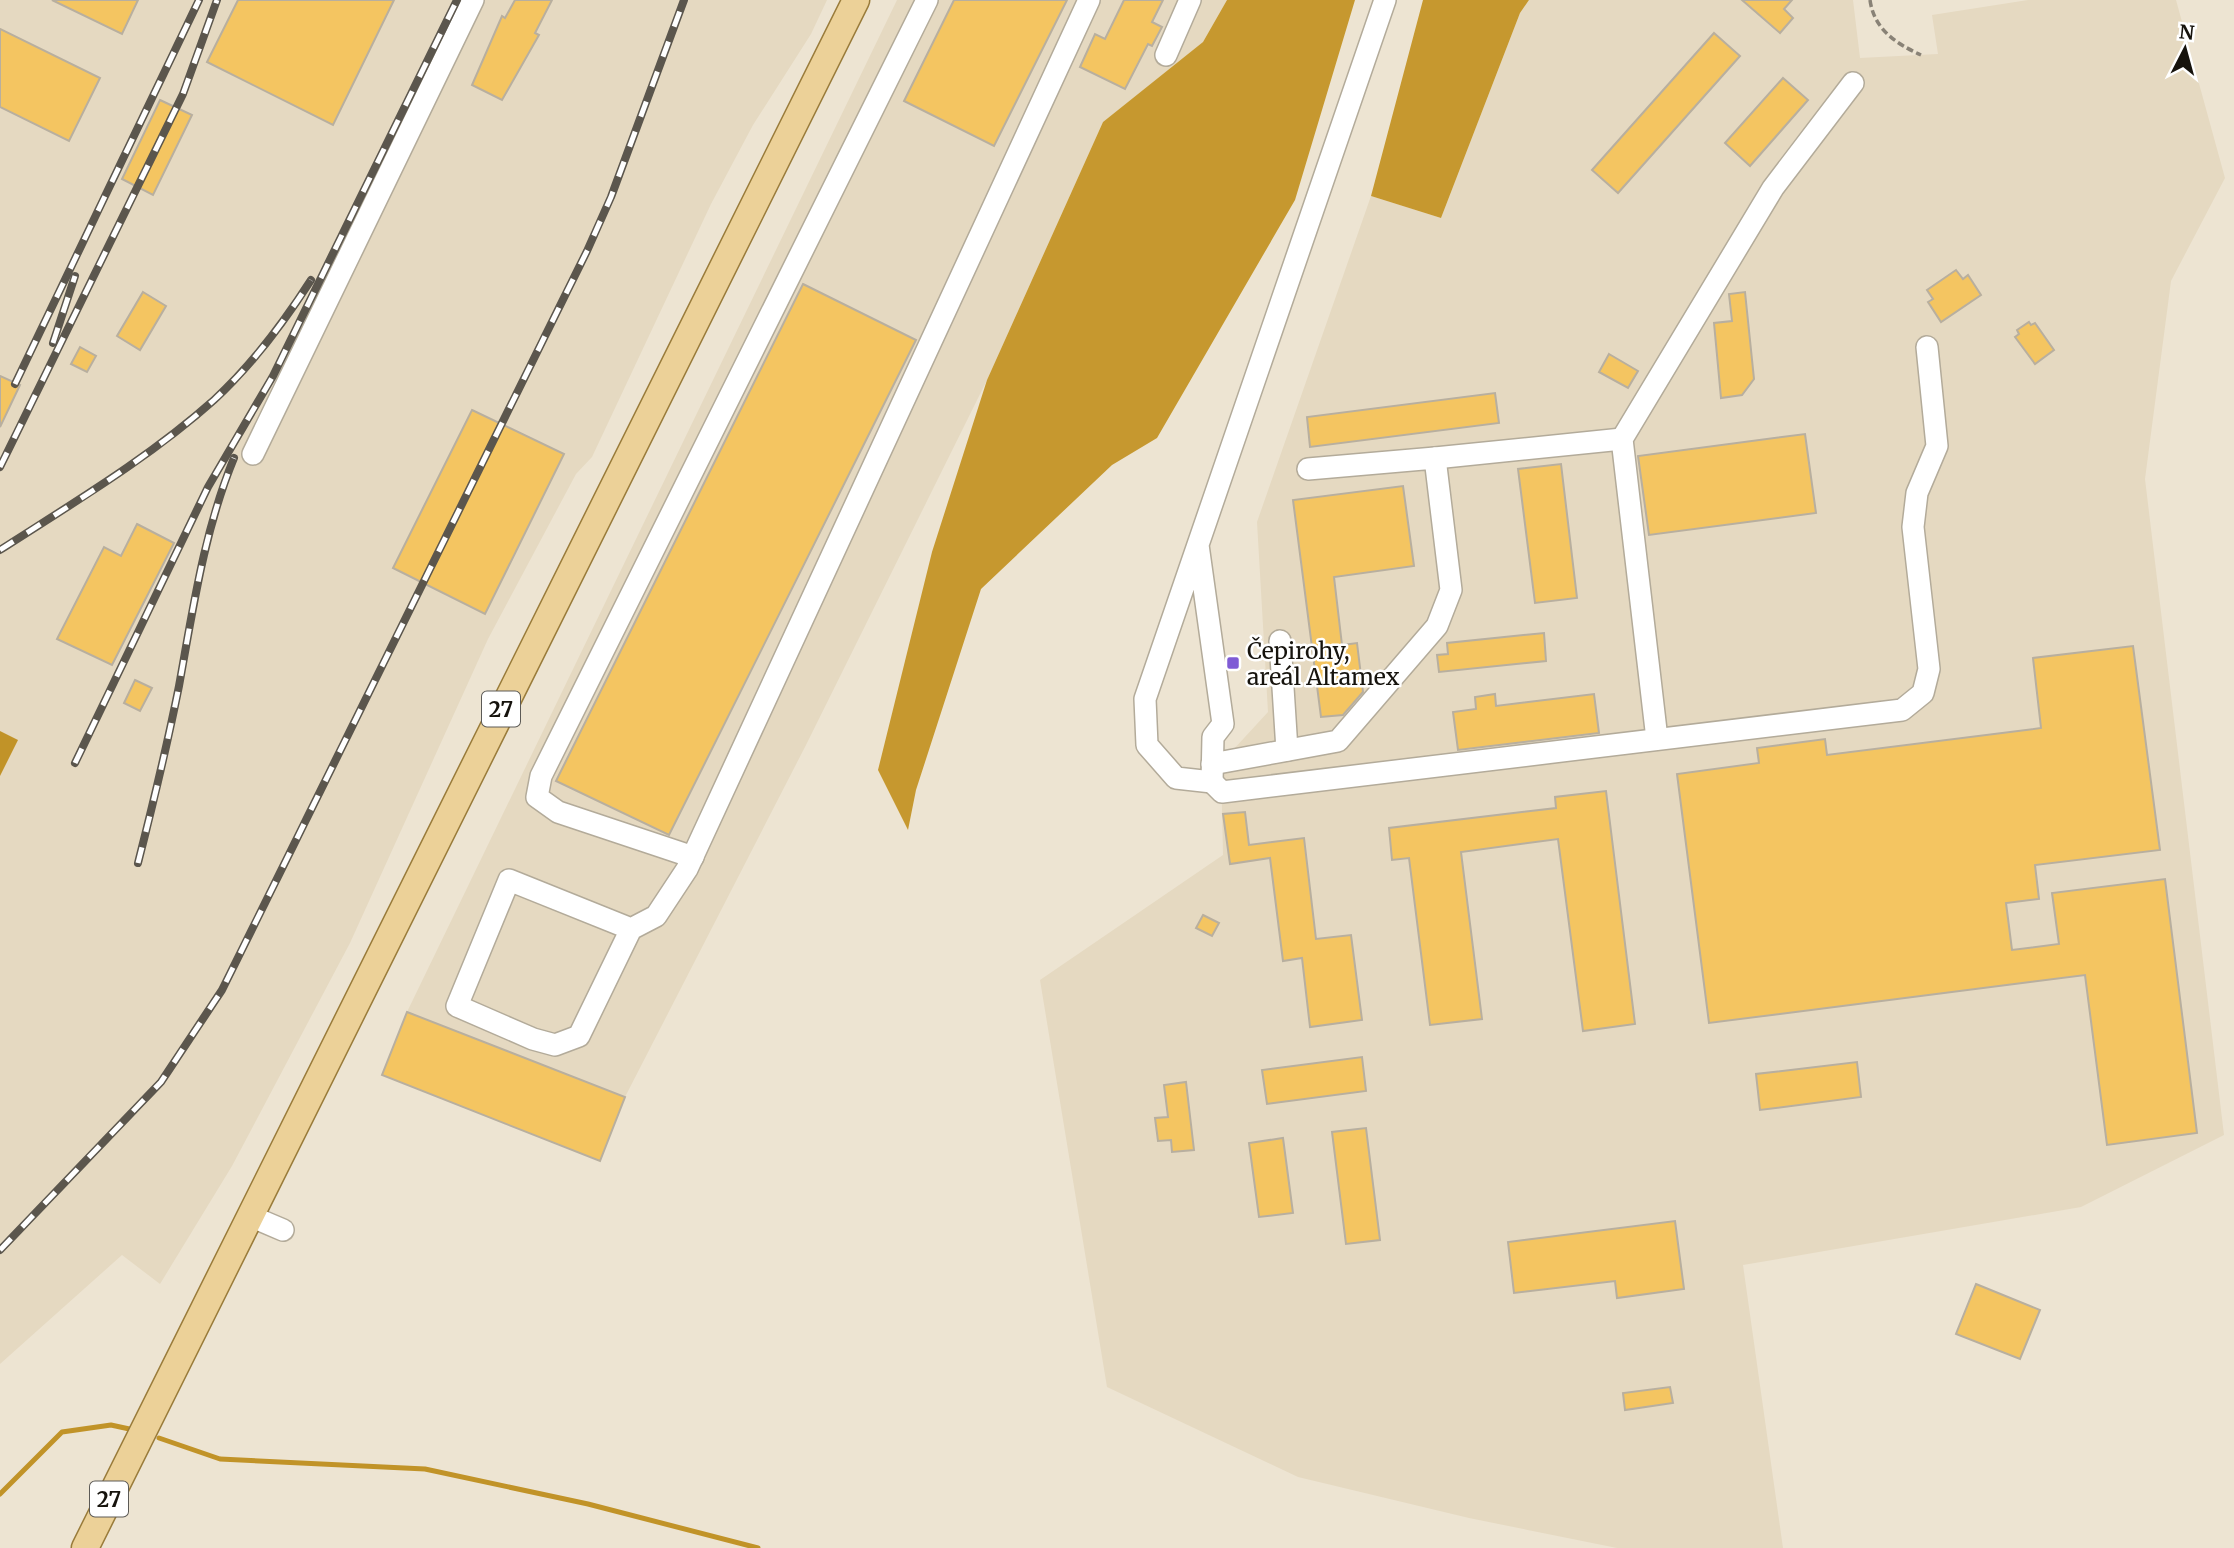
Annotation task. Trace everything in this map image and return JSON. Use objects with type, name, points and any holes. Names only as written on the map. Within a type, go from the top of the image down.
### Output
[{"type":"main road","name":"27","points":[[85,1548],[856,0]]},
{"type":"lane","points":[[253,454],[473,0]]},
{"type":"lane","points":[[693,857],[558,813],[537,797],[541,776],[927,0]]},
{"type":"lane","points":[[631,929],[509,880],[457,1006],[533,1039],[555,1045],[579,1035],[631,929],[656,916],[693,857],[1089,0]]},
{"type":"lane","points":[[1166,55],[1190,0]]},
{"type":"lane","points":[[1385,0],[1145,699],[1147,745],[1177,778],[1212,773],[1287,750],[1338,741],[1437,626],[1451,590],[1435,458]]},
{"type":"lane","points":[[1657,739],[1622,439],[1773,188],[1853,83]]},
{"type":"lane","points":[[1198,545],[1223,724],[1213,737],[1212,773],[1222,792],[1902,710],[1923,693],[1929,669],[1913,527],[1917,493],[1937,446],[1927,347]]},
{"type":"lane","points":[[1308,469],[1622,439]]},
{"type":"lane","points":[[1280,641],[1287,750]]},
{"type":"lane","points":[[250,1216],[283,1230]]},
{"type":"path","points":[[1870,0],[1872,18],[1898,45],[1921,55]]},
{"type":"shaded area","points":[[0,0],[827,0],[811,34],[753,125],[711,204],[592,457],[576,474],[488,639],[350,943],[232,1166],[160,1284],[122,1255],[0,1364]]},
{"type":"shaded area","points":[[897,0],[1227,0],[1203,42],[1103,122],[987,380],[806,745],[625,1097],[600,1161],[382,1075],[407,1012]]},
{"type":"shaded area","points":[[1227,0],[1355,0],[1295,200],[1157,438],[1112,465],[981,589],[916,790],[908,830],[878,770],[932,552],[987,380],[1103,122],[1203,42]]},
{"type":"shaded area","points":[[1423,0],[1529,0],[1520,13],[1441,218],[1371,196]]},
{"type":"shaded area","points":[[1529,0],[1853,0],[1860,58],[1938,54],[1932,15],[2028,0],[2176,0],[2225,178],[2171,281],[2145,479],[2224,1135],[2081,1207],[1743,1265],[1783,1548],[1617,1548],[1469,1518],[1298,1477],[1107,1387],[1040,980],[1223,855],[1221,763],[1268,712],[1257,522],[1371,196],[1441,218],[1520,13]]},
{"type":"shaded area","points":[[0,731],[18,740],[0,776]]},
{"type":"building","points":[[52,0],[138,0],[122,34]]},
{"type":"building","points":[[238,0],[394,0],[333,125],[207,62]]},
{"type":"building","points":[[515,0],[552,0],[535,33],[539,35],[502,100],[472,85],[502,16],[505,18]]},
{"type":"building","points":[[954,0],[1067,0],[994,146],[904,101]]},
{"type":"building","points":[[1124,0],[1163,0],[1152,22],[1162,27],[1152,46],[1148,44],[1125,89],[1080,67],[1095,34],[1105,39]]},
{"type":"building","points":[[1742,0],[1792,0],[1784,9],[1793,18],[1780,33]]},
{"type":"building","points":[[0,29],[100,78],[69,141],[0,107]]},
{"type":"building","points":[[1714,33],[1740,56],[1618,193],[1592,170]]},
{"type":"building","points":[[1783,78],[1808,100],[1750,166],[1725,143]]},
{"type":"building","points":[[160,100],[192,115],[153,195],[122,179]]},
{"type":"building","points":[[1956,270],[1963,279],[1968,275],[1981,295],[1941,322],[1928,302],[1933,299],[1927,290]]},
{"type":"building","points":[[803,284],[916,340],[669,835],[556,781]]},
{"type":"building","points":[[143,292],[166,306],[140,350],[117,336]]},
{"type":"building","points":[[1745,292],[1754,379],[1742,395],[1721,398],[1714,323],[1732,321],[1729,294]]},
{"type":"building","points":[[2029,322],[2031,325],[2035,323],[2054,350],[2035,364],[2015,337],[2019,334],[2017,330]]},
{"type":"building","points":[[80,347],[96,356],[87,372],[71,364]]},
{"type":"building","points":[[1609,354],[1638,371],[1628,388],[1599,372]]},
{"type":"building","points":[[0,376],[20,385],[0,427]]},
{"type":"building","points":[[1495,393],[1499,423],[1310,447],[1307,417]]},
{"type":"building","points":[[472,410],[564,454],[485,614],[393,568]]},
{"type":"building","points":[[1805,434],[1816,513],[1649,535],[1638,456]]},
{"type":"building","points":[[1561,464],[1577,598],[1535,603],[1518,469]]},
{"type":"building","points":[[1403,486],[1414,566],[1334,577],[1342,645],[1357,643],[1363,692],[1343,715],[1321,717],[1293,500]]},
{"type":"building","points":[[137,524],[174,543],[112,665],[57,639],[104,547],[121,556]]},
{"type":"building","points":[[1544,633],[1546,661],[1439,672],[1437,655],[1448,654],[1447,643]]},
{"type":"building","points":[[2133,646],[2160,850],[2035,865],[2039,899],[2006,903],[2012,950],[2059,944],[2052,893],[2165,879],[2197,1133],[2107,1145],[2085,975],[1709,1023],[1677,774],[1759,763],[1757,748],[1825,739],[1827,755],[2041,728],[2033,658]]},
{"type":"building","points":[[135,680],[152,688],[140,711],[124,703]]},
{"type":"building","points":[[1495,694],[1496,706],[1594,694],[1599,733],[1458,750],[1453,712],[1476,709],[1475,697]]},
{"type":"building","points":[[1606,791],[1635,1024],[1583,1031],[1558,839],[1461,852],[1482,1019],[1430,1025],[1409,858],[1392,860],[1389,828],[1556,808],[1555,797]]},
{"type":"building","points":[[1245,812],[1249,845],[1304,838],[1316,939],[1351,935],[1362,1020],[1310,1027],[1302,958],[1283,961],[1270,858],[1230,864],[1223,814]]},
{"type":"building","points":[[1203,915],[1219,923],[1212,936],[1196,928]]},
{"type":"building","points":[[407,1012],[625,1097],[600,1161],[382,1075]]},
{"type":"building","points":[[1362,1057],[1366,1091],[1267,1104],[1262,1070]]},
{"type":"building","points":[[1857,1062],[1861,1097],[1760,1110],[1756,1074]]},
{"type":"building","points":[[1186,1082],[1194,1150],[1172,1152],[1171,1140],[1158,1141],[1155,1118],[1168,1117],[1164,1085]]},
{"type":"building","points":[[1366,1128],[1380,1240],[1346,1244],[1332,1132]]},
{"type":"building","points":[[1283,1138],[1293,1213],[1259,1217],[1249,1143]]},
{"type":"building","points":[[1675,1221],[1684,1289],[1617,1298],[1615,1281],[1514,1293],[1508,1242]]},
{"type":"building","points":[[1976,1284],[2040,1310],[2020,1359],[1956,1334]]},
{"type":"building","points":[[1670,1387],[1673,1403],[1625,1410],[1623,1393]]},
{"type":"waterway","points":[[0,1494],[62,1432],[111,1425],[134,1430]]},
{"type":"waterway","points":[[159,1438],[220,1459],[425,1469],[588,1504],[758,1548]]},
{"type":"railway","points":[[15,384],[199,0]]},
{"type":"railway","points":[[0,467],[183,94],[217,0]]},
{"type":"railway","points":[[75,763],[208,487],[273,376],[457,0]]},
{"type":"railway","points":[[0,1250],[161,1082],[222,990],[587,251],[611,197],[684,0]]},
{"type":"railway","points":[[53,343],[75,276]]},
{"type":"railway","points":[[0,550],[137,461],[214,400],[266,343],[311,280]]},
{"type":"railway","points":[[138,863],[170,731],[207,542],[234,458]]},
{"type":"place","name":"Čepirohy, areál Altamex","points":[[1233,663]]}]
